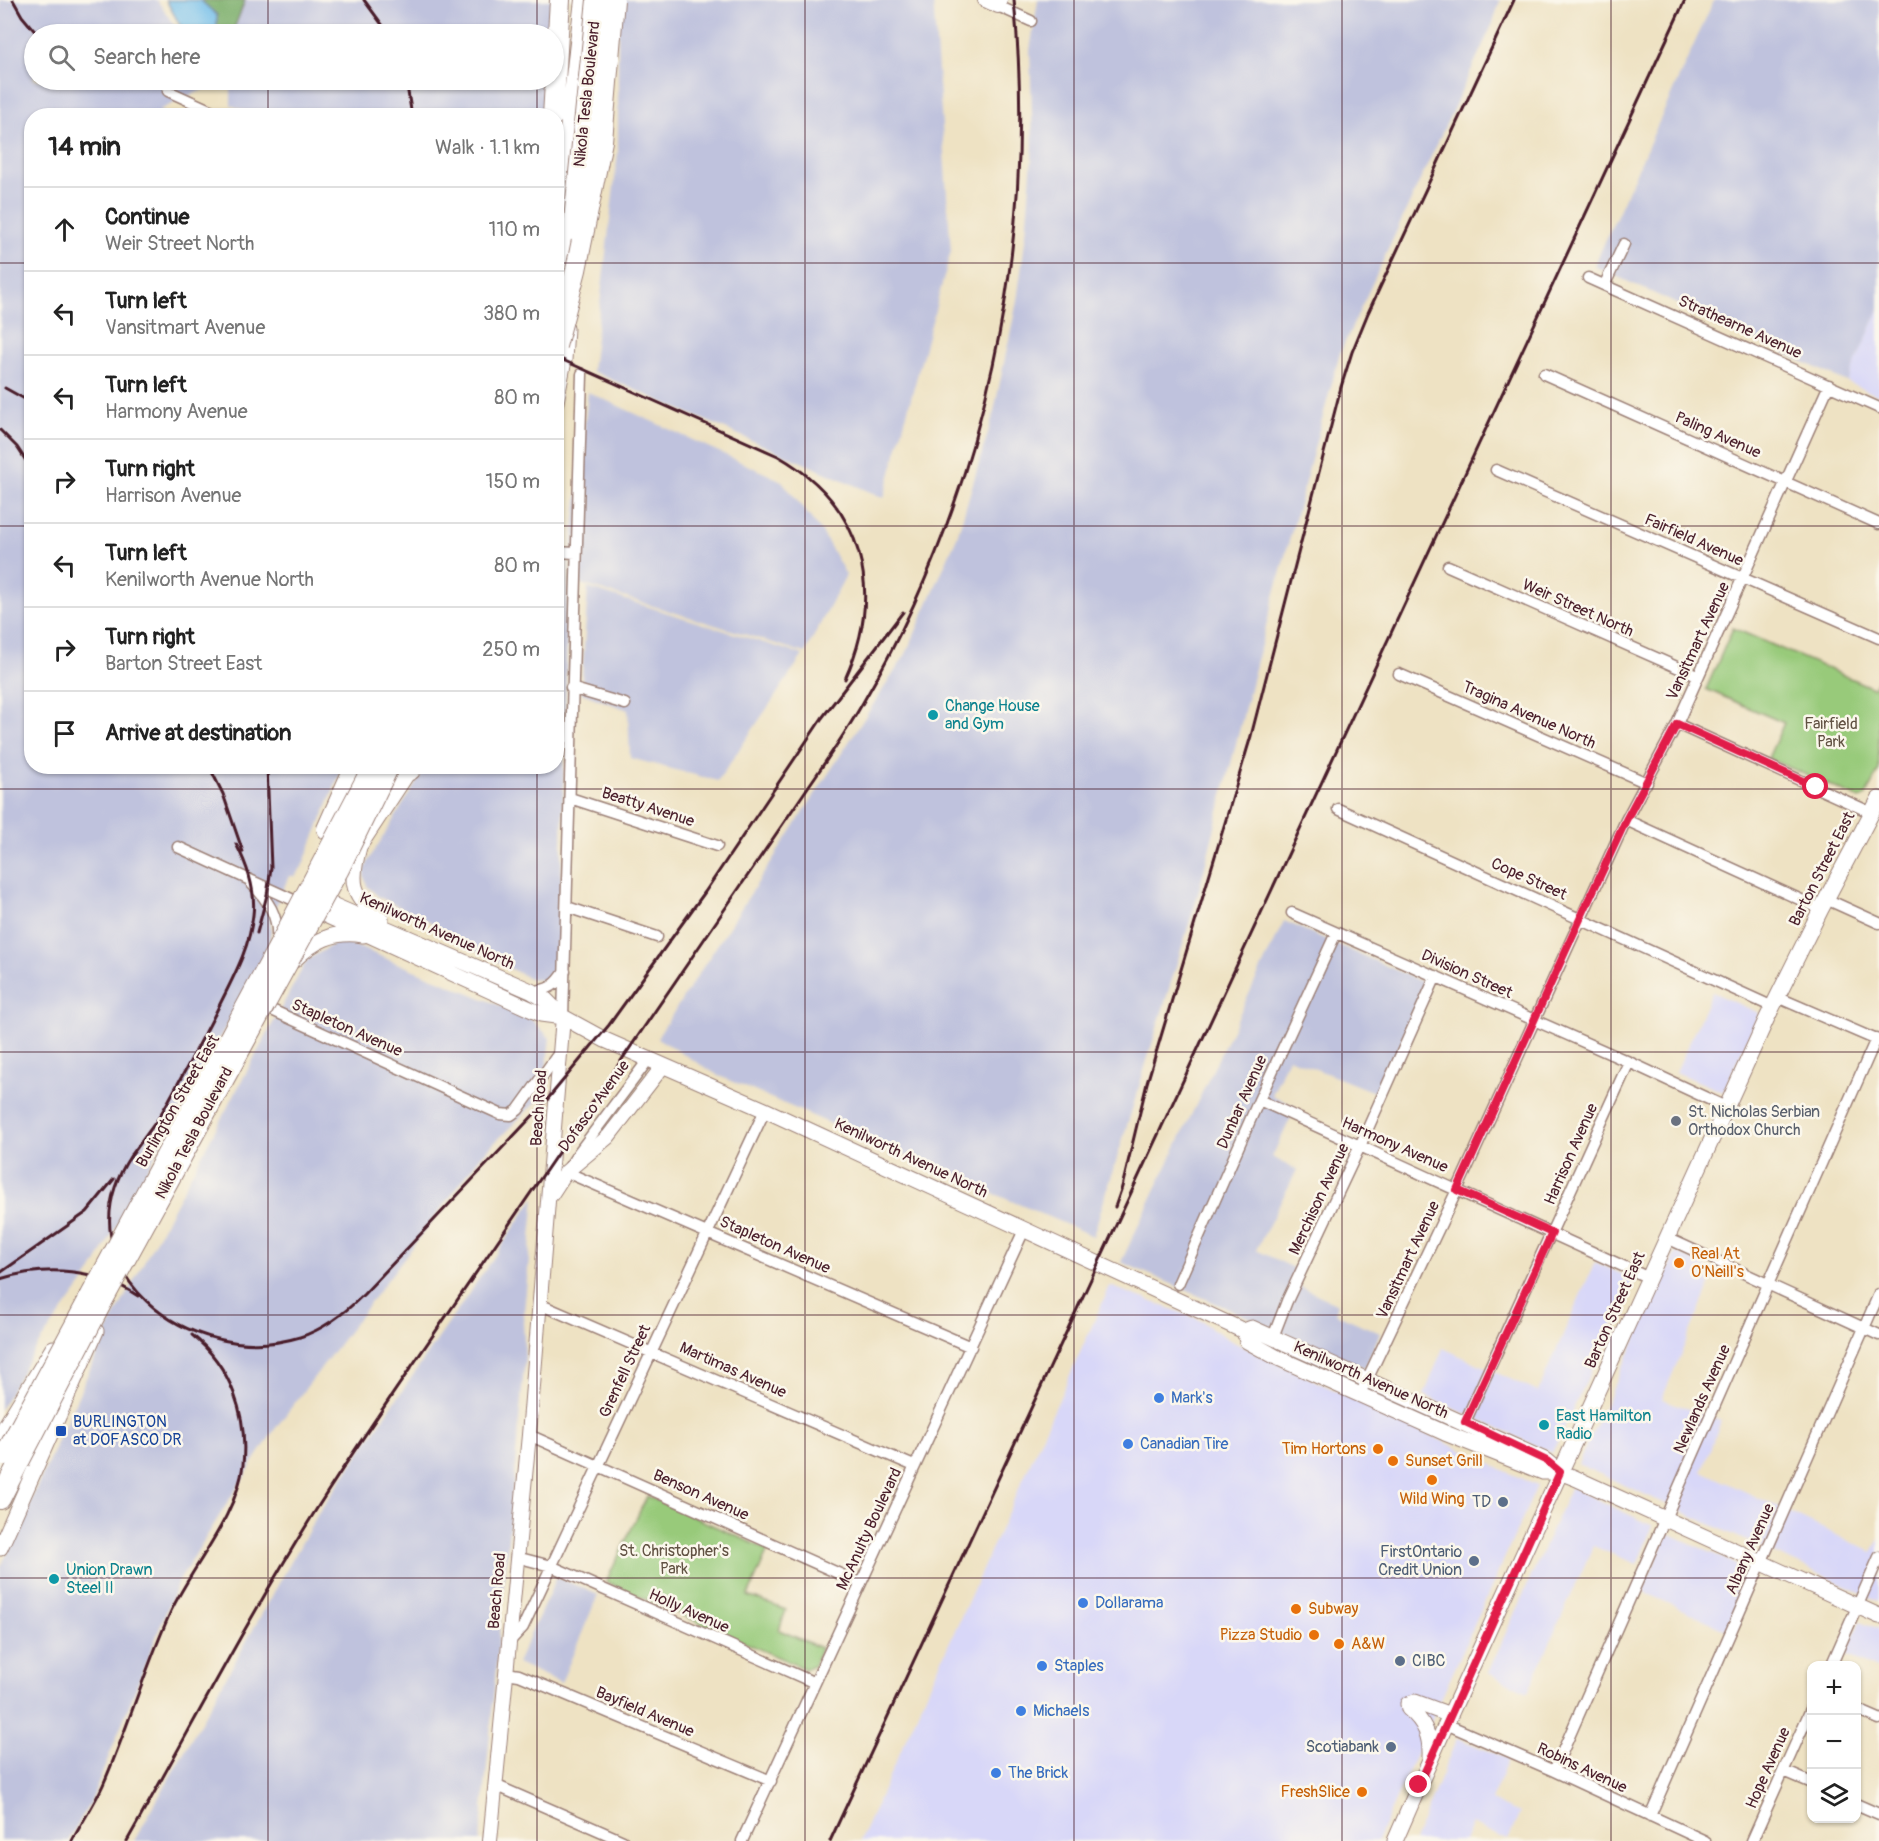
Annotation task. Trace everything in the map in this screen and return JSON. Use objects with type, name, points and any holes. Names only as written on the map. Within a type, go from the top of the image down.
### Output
[{"type":"highway","points":[[559,24],[560,0]]},
{"type":"highway","name":"Nikola Tesla Boulevard","points":[[564,186],[587,0]]},
{"type":"highway","name":"Nikola Tesla Boulevard","points":[[564,289],[597,0]]},
{"type":"highway","points":[[564,316],[576,270],[602,141],[614,0]]},
{"type":"highway","points":[[553,108],[555,90]]},
{"type":"highway","points":[[327,828],[349,774]]},
{"type":"highway","name":"Nikola Tesla Boulevard","points":[[0,1499],[8,1460],[286,932],[379,774]]},
{"type":"main road","points":[[564,263],[587,0]]},
{"type":"main road","points":[[564,236],[568,224]]},
{"type":"main road","points":[[564,330],[564,358]]},
{"type":"main road","name":"Burlington Street East","points":[[0,1435],[104,1268],[246,1017],[407,774]]},
{"type":"main road","name":"Barton Street East","points":[[1395,1841],[1560,1472],[1775,1002],[1876,806]]},
{"type":"main road","name":"Burlington Street East","points":[[0,1548],[85,1358],[115,1281],[262,1006],[278,966],[296,899],[327,828]]},
{"type":"main road","points":[[359,847],[353,874],[356,894],[368,908],[395,931]]},
{"type":"main road","name":"Kenilworth Avenue North","points":[[296,899],[395,931],[531,992],[546,1000],[563,1017],[599,1037],[765,1110],[1244,1331],[1252,1328],[1273,1336],[1465,1422],[1547,1461],[1560,1472],[1879,1616]]},
{"type":"main road","name":"Kenilworth Avenue North","points":[[321,906],[376,939],[541,1014],[563,1017]]},
{"type":"main road","points":[[278,966],[306,947],[326,938],[353,934],[376,939]]},
{"type":"main road","name":"Kenilworth Avenue North","points":[[1244,1331],[1247,1341],[1276,1357],[1359,1395],[1445,1433],[1543,1472],[1560,1472]]},
{"type":"main road","points":[[1430,1760],[1431,1744],[1428,1732],[1416,1714],[1409,1709],[1408,1704],[1415,1702],[1448,1720]]},
{"type":"street","points":[[985,0],[999,3],[1031,21]]},
{"type":"street","points":[[168,91],[205,108]]},
{"type":"street","points":[[1605,284],[1624,244]]},
{"type":"street","name":"Strathearne Avenue","points":[[1588,278],[1879,408]]},
{"type":"street","name":"Beach Road","points":[[490,1841],[529,1435],[563,1017],[582,374]]},
{"type":"street","name":"Paling Avenue","points":[[1544,374],[1879,524]]},
{"type":"street","name":"Vansitmart Avenue","points":[[1359,1395],[1457,1190],[1626,820],[1677,724],[1829,386]]},
{"type":"street","name":"Fairfield Avenue","points":[[1496,470],[1879,638]]},
{"type":"street","points":[[564,552],[576,553]]},
{"type":"street","name":"Weir Street North","points":[[1448,566],[1697,676]]},
{"type":"street","name":"Tragina Avenue North","points":[[1400,674],[1647,783]]},
{"type":"street","points":[[572,688],[625,704]]},
{"type":"street","points":[[1677,724],[1876,806]]},
{"type":"street","name":"Beatty Avenue","points":[[570,798],[717,846]]},
{"type":"street","name":"Cope Street","points":[[1338,809],[1580,919],[1775,1002],[1878,1040]]},
{"type":"street","points":[[1626,820],[1824,904],[1879,923]]},
{"type":"street","name":"Kenilworth Avenue North","points":[[178,847],[296,899]]},
{"type":"street","points":[[244,877],[267,900],[274,915],[278,966]]},
{"type":"street","points":[[567,907],[657,937]]},
{"type":"street","name":"Division Street","points":[[1292,913],[1728,1108]]},
{"type":"street","name":"Dunbar Avenue","points":[[1178,1284],[1336,933]]},
{"type":"street","points":[[531,992],[552,987],[560,980],[565,970]]},
{"type":"street","name":"Merchison Avenue","points":[[1273,1336],[1436,976]]},
{"type":"street","name":"Stapleton Avenue","points":[[262,1006],[500,1114],[511,1115],[518,1110],[559,1053]]},
{"type":"street","name":"Newlands Avenue","points":[[1554,1771],[1878,1040]]},
{"type":"street","name":"Harrison Avenue","points":[[1465,1422],[1629,1062]]},
{"type":"street","name":"Dofasco Avenue","points":[[548,1201],[566,1172],[608,1137],[656,1063]]},
{"type":"street","name":"Harmony Avenue","points":[[1259,1100],[1649,1278]]},
{"type":"street","name":"Grenfell Street","points":[[509,1642],[523,1627],[706,1231],[765,1110]]},
{"type":"street","name":"Stapleton Avenue","points":[[566,1172],[971,1347]]},
{"type":"street","name":"McAnulty Boulevard","points":[[742,1841],[1024,1230]]},
{"type":"street","points":[[1667,1238],[1879,1335]]},
{"type":"street","name":"Albany Avenue","points":[[1650,1816],[1879,1294]]},
{"type":"street","name":"Martimas Avenue","points":[[539,1304],[914,1466]]},
{"type":"street","name":"Benson Avenue","points":[[529,1435],[861,1583]]},
{"type":"street","name":"Holly Avenue","points":[[516,1557],[551,1566],[815,1683]]},
{"type":"street","points":[[1833,1661],[1879,1557]]},
{"type":"street","name":"Bayfield Avenue","points":[[507,1672],[519,1675],[771,1781]]},
{"type":"street","points":[[1861,1711],[1879,1719]]},
{"type":"street","name":"Hope Avenue","points":[[1752,1841],[1808,1715]]},
{"type":"street","name":"Robins Avenue","points":[[1448,1720],[1705,1841]]},
{"type":"street","points":[[1784,1771],[1807,1781]]},
{"type":"street","points":[[495,1785],[623,1841]]},
{"type":"street","points":[[1861,1806],[1879,1814]]},
{"type":"shaded area","points":[[0,0],[157,0],[173,24],[24,24],[24,90],[202,90],[163,108],[24,108],[24,774],[340,774],[302,867],[295,876],[289,876],[270,919],[268,950],[90,1274],[34,1350],[0,1410]]},
{"type":"shaded area","points":[[245,0],[567,0],[564,32],[564,24],[236,24]]},
{"type":"shaded area","points":[[618,0],[933,0],[951,251],[884,498],[592,371],[618,153]]},
{"type":"shaded area","points":[[1038,0],[1500,0],[1493,23],[1340,353],[1262,641],[1197,898],[1093,1236],[719,1076],[657,1038],[906,654],[957,537],[993,416],[1017,301],[1026,234],[1033,146],[1030,50]]},
{"type":"shaded area","points":[[1714,0],[1879,0],[1879,309],[1847,382],[1594,266]]},
{"type":"shaded area","points":[[231,90],[558,90],[557,108],[238,108],[231,105]]},
{"type":"shaded area","points":[[1879,309],[1879,396],[1847,382]]},
{"type":"shaded area","points":[[588,392],[782,481],[823,534],[846,575],[805,653],[572,581],[572,547]]},
{"type":"shaded area","points":[[569,553],[564,762],[564,554]]},
{"type":"shaded area","points":[[588,588],[803,655],[718,781],[630,758],[628,710],[581,693]]},
{"type":"shaded area","points":[[422,774],[564,774],[559,972],[555,979],[545,981],[529,978],[477,952],[429,921],[379,897],[367,886],[364,876],[370,858]]},
{"type":"shaded area","points":[[1284,921],[1427,984],[1379,1094],[1288,1058],[1272,1095],[1296,1107],[1272,1157],[1297,1170],[1256,1250],[1296,1269],[1290,1282],[1338,1304],[1335,1313],[1380,1333],[1365,1368],[1121,1262]]},
{"type":"shaded area","points":[[341,940],[530,1018],[550,1038],[543,1095],[480,1157],[275,1429],[233,1494],[177,1584],[92,1799],[68,1841],[0,1841],[0,1569],[110,1325],[307,960]]},
{"type":"shaded area","points":[[1712,992],[1759,1013],[1723,1092],[1676,1072]]},
{"type":"shaded area","points":[[535,1197],[523,1322],[525,1357],[480,1841],[134,1841],[318,1514]]},
{"type":"shaded area","points":[[1676,1252],[1715,1272],[1662,1399],[1721,1421],[1702,1471],[1872,1552],[1879,1539],[1879,1601],[1578,1464]]},
{"type":"shaded area","points":[[1595,1262],[1635,1280],[1552,1453],[1424,1395],[1443,1348],[1538,1392]]},
{"type":"shaded area","points":[[1110,1286],[1198,1319],[1231,1341],[1537,1486],[1377,1841],[860,1841]]},
{"type":"shaded area","points":[[1571,1487],[1653,1526],[1637,1564],[1593,1546],[1528,1692],[1488,1673]]},
{"type":"shaded area","points":[[1668,1533],[1753,1572],[1727,1630],[1642,1591]]},
{"type":"shaded area","points":[[557,1577],[598,1595],[561,1683],[517,1663]]},
{"type":"shaded area","points":[[1860,1621],[1879,1629],[1879,1670],[1846,1655]]},
{"type":"shaded area","points":[[1457,1738],[1508,1759],[1491,1801],[1520,1813],[1508,1840],[1472,1824],[1464,1841],[1414,1841]]},
{"type":"green space","points":[[200,0],[245,0],[236,24],[217,24],[217,15]]},
{"type":"green space","name":"Fairfield Park","points":[[1733,628],[1873,688],[1879,677],[1879,770],[1866,795],[1860,799],[1768,758],[1784,723],[1706,689]]},
{"type":"green space","name":"St. Christopher's Park","points":[[647,1496],[768,1550],[748,1596],[786,1610],[779,1630],[821,1648],[814,1666],[805,1669],[606,1582]]},
{"type":"water","points":[[166,0],[200,0],[217,15],[217,24],[179,24]]},
{"type":"railway","points":[[13,0],[29,24]]},
{"type":"railway","points":[[364,0],[382,24]]},
{"type":"railway","points":[[127,1841],[265,1594],[334,1481],[848,728],[904,625],[941,541],[970,454],[993,365],[1009,275],[1018,183],[1019,92],[1014,0]]},
{"type":"railway","points":[[1115,1207],[1147,1083],[1251,736],[1352,352],[1514,0]]},
{"type":"railway","points":[[830,1841],[1685,0]]},
{"type":"railway","points":[[408,90],[411,108]]},
{"type":"railway","points":[[564,361],[778,456],[807,476],[830,499],[848,525],[859,553],[864,583],[864,614],[857,646],[845,679]]},
{"type":"railway","points":[[5,388],[24,399]]},
{"type":"railway","points":[[0,430],[24,458]]},
{"type":"railway","points":[[131,1155],[113,1197],[111,1236],[123,1271],[146,1301],[179,1324],[217,1339],[258,1344],[300,1337],[334,1320],[364,1294],[541,1107],[609,1025],[705,892],[822,718],[903,612]]},
{"type":"railway","points":[[213,774],[223,794],[243,852]]},
{"type":"railway","points":[[257,933],[271,868],[267,774]]},
{"type":"railway","points":[[128,1160],[169,1100],[215,1014],[245,949],[254,906],[247,869],[236,844]]},
{"type":"railway","points":[[0,1273],[87,1212],[114,1179]]},
{"type":"railway","points":[[0,1279],[35,1272],[71,1272],[106,1280],[138,1296]]},
{"type":"railway","points":[[72,1841],[103,1785],[171,1611],[213,1540],[239,1484],[243,1465],[243,1428],[234,1393],[217,1362],[206,1347],[192,1335]]},
{"type":"place","name":"Change House and Gym","points":[[933,715]]},
{"type":"place","name":"St. Nicholas Serbian Orthodox Church","points":[[1676,1121]]},
{"type":"place","name":"Real At O'Neill's","points":[[1679,1263]]},
{"type":"place","name":"Mark's","points":[[1159,1398]]},
{"type":"place","name":"East Hamilton Radio","points":[[1544,1425]]},
{"type":"place","name":"BURLINGTON at DOFASCO DR","points":[[61,1431]]},
{"type":"place","name":"Canadian Tire","points":[[1128,1444]]},
{"type":"place","name":"Tim Hortons","points":[[1378,1449]]},
{"type":"place","name":"Sunset Grill","points":[[1393,1461]]},
{"type":"place","name":"Wild Wing","points":[[1432,1480]]},
{"type":"place","name":"TD","points":[[1503,1502]]},
{"type":"place","name":"FirstOntario Credit Union","points":[[1474,1561]]},
{"type":"place","name":"Union Drawn Steel II","points":[[54,1579]]},
{"type":"place","name":"Dollarama","points":[[1083,1603]]},
{"type":"place","name":"Subway","points":[[1296,1609]]},
{"type":"place","name":"Pizza Studio","points":[[1314,1635]]},
{"type":"place","name":"A&W","points":[[1339,1644]]},
{"type":"place","name":"CIBC","points":[[1400,1661]]},
{"type":"place","name":"Staples","points":[[1042,1666]]},
{"type":"place","name":"Michaels","points":[[1021,1711]]},
{"type":"place","name":"Scotiabank","points":[[1391,1747]]},
{"type":"place","name":"The Brick","points":[[996,1773]]},
{"type":"place","name":"FreshSlice","points":[[1362,1792]]},
{"type":"route","points":[[1419,1785],[1560,1472],[1547,1461],[1465,1422],[1552,1233],[1457,1190],[1626,820],[1677,724],[1816,787]]}]
